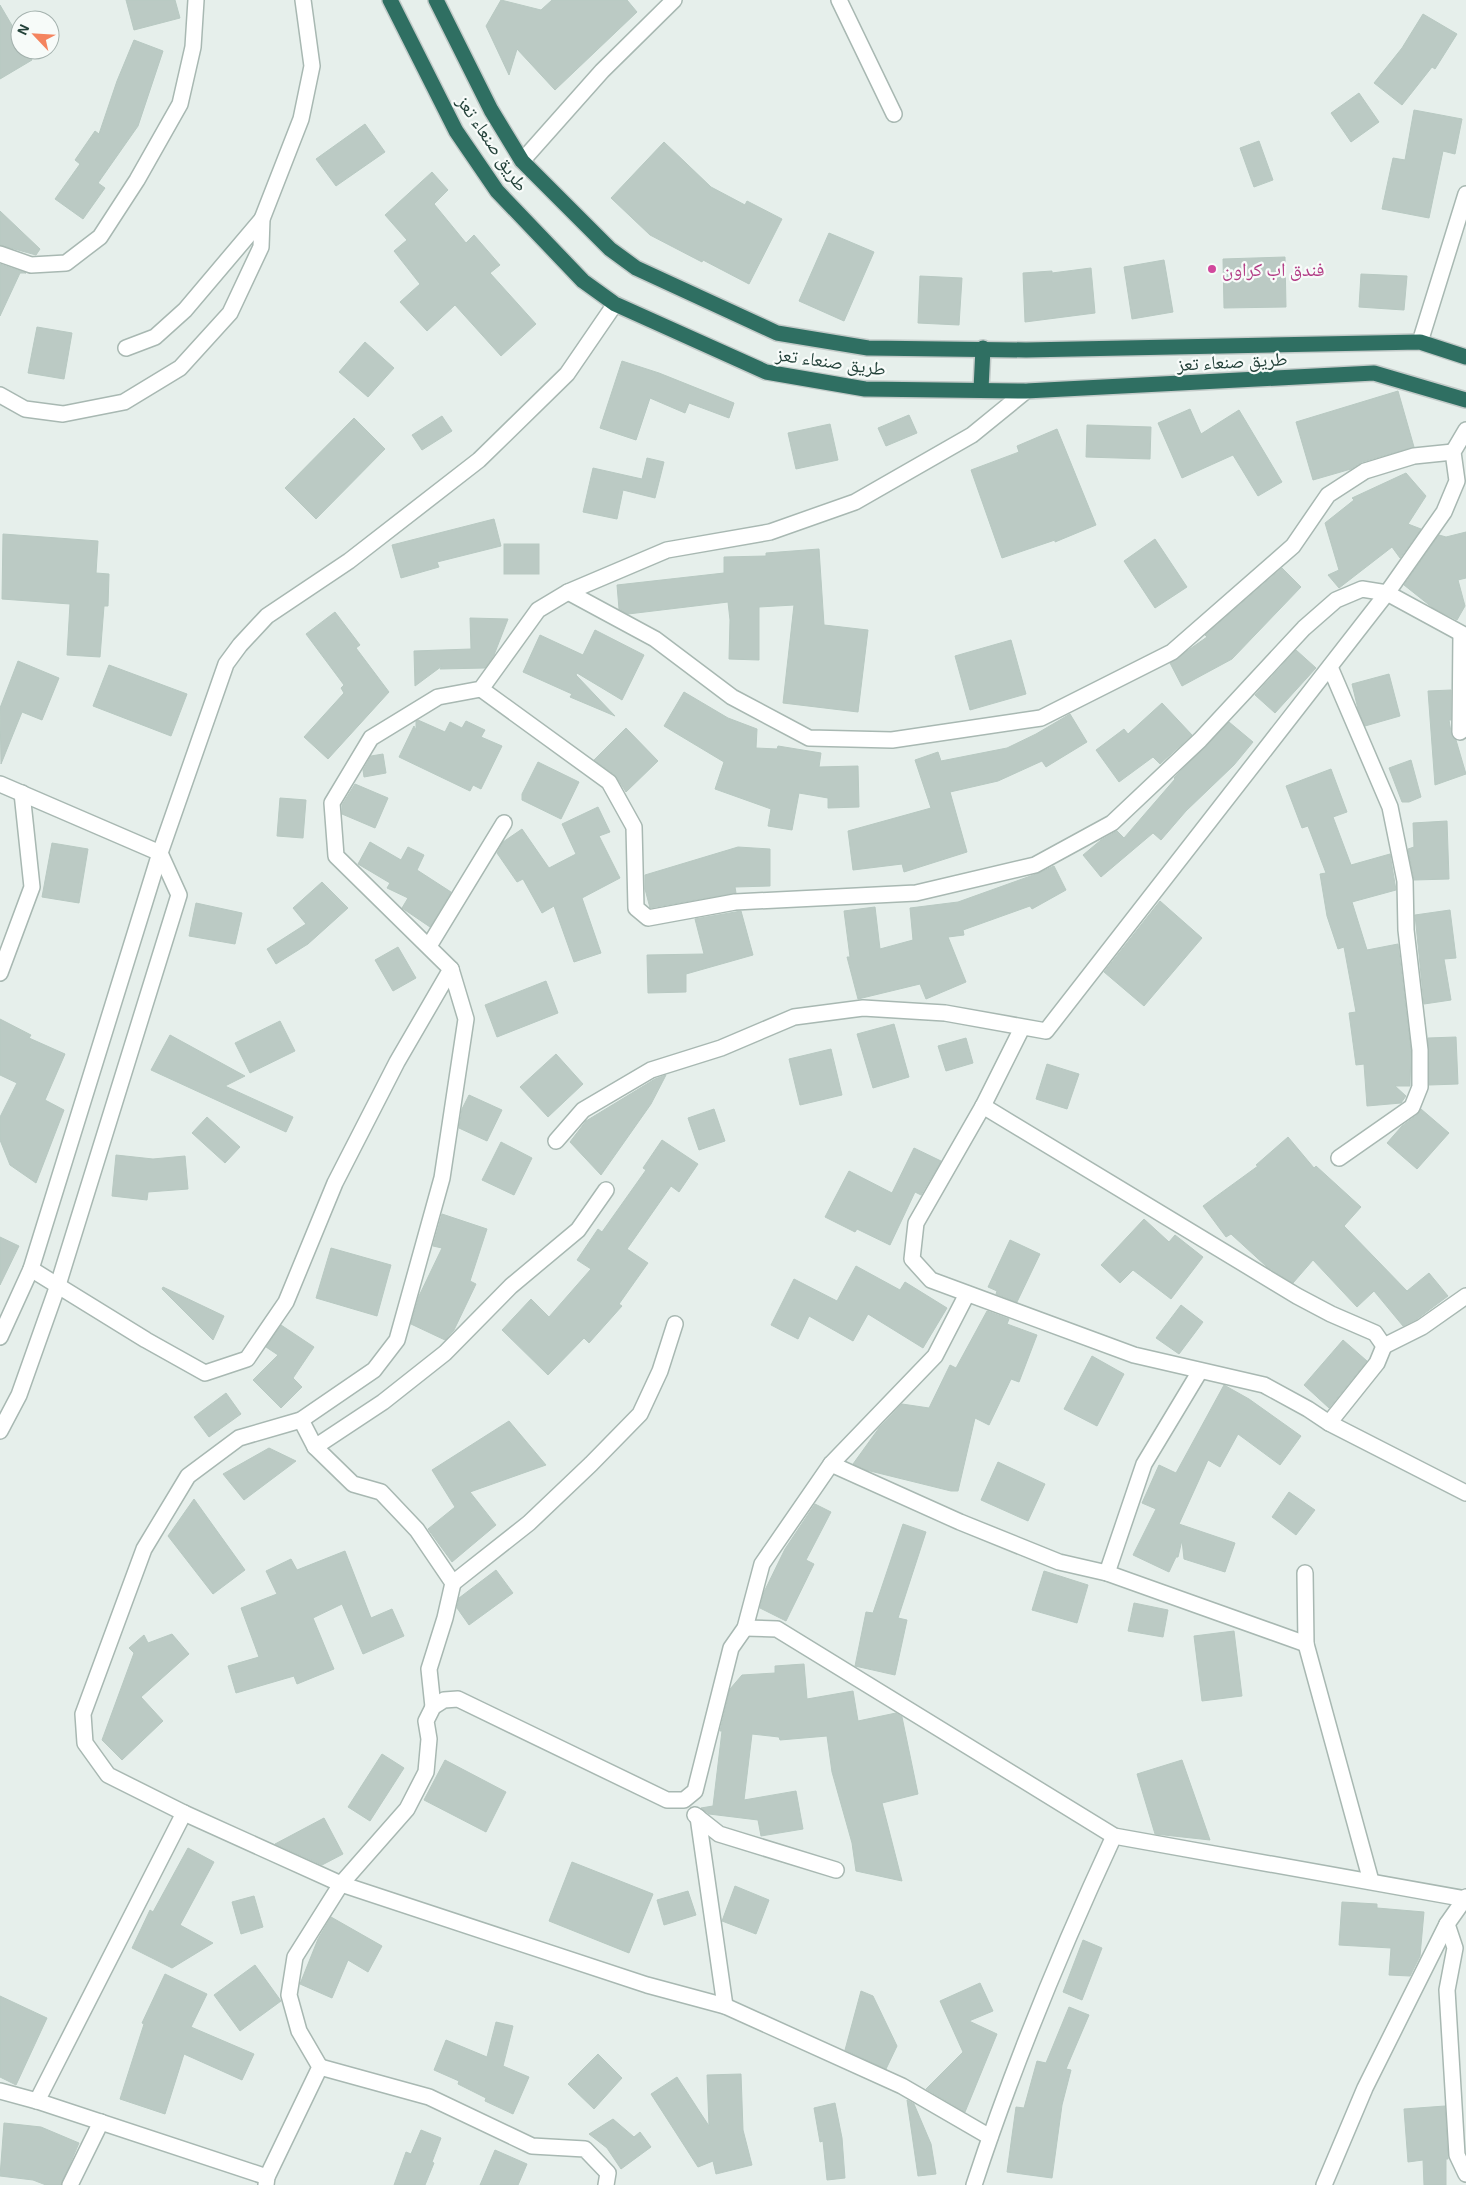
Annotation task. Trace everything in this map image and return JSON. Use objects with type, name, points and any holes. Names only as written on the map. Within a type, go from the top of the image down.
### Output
[{"type":"highway","name":"طريق صنعاء تعز","points":[[390,0],[456,131],[497,191],[583,281],[615,304],[766,372],[865,389],[1026,391],[1374,373],[1466,400]]},
{"type":"highway","name":"طريق صنعاء تعز","points":[[436,0],[491,110],[522,161],[610,249],[636,268],[777,333],[868,348],[1026,350],[1420,342],[1466,357]]},
{"type":"highway","points":[[981,389],[983,348]]},
{"type":"street","points":[[0,254],[31,265],[66,263],[100,237],[137,180],[180,104],[193,48],[196,0]]},
{"type":"street","points":[[126,348],[155,337],[185,310],[262,219],[301,119],[312,66],[303,0]]},
{"type":"street","points":[[522,161],[602,71],[674,0]]},
{"type":"street","points":[[839,0],[894,114]]},
{"type":"street","points":[[1420,342],[1466,194]]},
{"type":"street","points":[[0,395],[25,409],[62,414],[124,402],[180,368],[230,313],[261,247],[262,219]]},
{"type":"street","points":[[0,1337],[31,1269],[160,853],[226,664],[240,645],[267,616],[349,561],[479,460],[566,374],[615,304]]},
{"type":"street","points":[[990,2137],[902,2086],[725,2006],[647,1985],[341,1884],[184,1813],[108,1775],[85,1743],[83,1714],[144,1550],[188,1476],[239,1438],[301,1420],[374,1370],[397,1340],[442,1178],[466,1019],[451,969],[430,946],[336,856],[332,804],[371,738],[438,697],[481,689],[538,610],[568,592],[667,550],[770,532],[856,502],[972,435],[1026,391]]},
{"type":"street","points":[[556,1140],[583,1110],[651,1070],[721,1048],[794,1017],[863,1008],[945,1013],[1046,1031],[1387,593],[1444,512],[1458,481],[1453,452],[1466,430]]},
{"type":"street","points":[[568,592],[655,639],[732,697],[809,738],[892,740],[1041,718],[1172,652],[1293,546],[1328,495],[1350,480],[1365,471],[1414,456],[1453,452]]},
{"type":"street","points":[[481,689],[609,782],[634,827],[636,908],[648,918],[735,902],[916,893],[1035,864],[1112,822],[1200,740],[1304,628],[1336,600],[1362,589],[1387,593],[1464,635],[1460,732]]},
{"type":"street","points":[[1330,667],[1390,807],[1406,881],[1406,930],[1420,1050],[1420,1087],[1412,1107],[1340,1158]]},
{"type":"street","points":[[0,784],[160,853],[179,895],[58,1286],[19,1394],[0,1431]]},
{"type":"street","points":[[0,973],[32,887],[22,793]]},
{"type":"street","points":[[430,946],[504,823]]},
{"type":"street","points":[[31,1269],[146,1340],[205,1372],[246,1359],[286,1302],[335,1183],[398,1062],[451,969]]},
{"type":"street","points":[[1022,1028],[983,1106],[916,1223],[912,1259],[931,1280],[1134,1355],[1264,1385],[1329,1423],[1466,1494]]},
{"type":"street","points":[[983,1106],[1297,1296],[1331,1314],[1375,1333],[1384,1346]]},
{"type":"street","points":[[314,1447],[383,1402],[445,1353],[511,1286],[578,1230],[606,1190]]},
{"type":"street","points":[[606,2185],[608,2173],[585,2149],[532,2146],[429,2097],[320,2067],[299,2031],[289,1995],[295,1957],[341,1884],[407,1809],[426,1772],[429,1739],[426,1721],[433,1707],[444,1700],[458,1699],[667,1800],[684,1800],[695,1791],[731,1648],[745,1628],[762,1564],[831,1464],[935,1356],[967,1294]]},
{"type":"street","points":[[1329,1423],[1377,1363],[1384,1346],[1422,1327],[1466,1296]]},
{"type":"street","points":[[433,1707],[429,1669],[445,1618],[453,1583],[529,1523],[640,1414],[660,1371],[675,1324]]},
{"type":"street","points":[[1107,1573],[1144,1464],[1200,1371]]},
{"type":"street","points":[[301,1420],[314,1447],[353,1484],[381,1492],[417,1530],[453,1583]]},
{"type":"street","points":[[831,1464],[960,1522],[1059,1562],[1107,1573],[1306,1644]]},
{"type":"street","points":[[1305,1573],[1306,1644],[1371,1881]]},
{"type":"street","points":[[745,1628],[777,1629],[1114,1836],[1466,1898],[1447,1924],[1365,2088],[1324,2185]]},
{"type":"street","points":[[684,1800],[698,1817],[719,1834],[836,1870]]},
{"type":"street","points":[[37,2101],[184,1813]]},
{"type":"street","points":[[698,1817],[725,2006]]},
{"type":"street","points":[[974,2185],[1046,1988],[1114,1836]]},
{"type":"street","points":[[1447,1924],[1455,1948],[1447,1990],[1457,2156],[1466,2174]]},
{"type":"street","points":[[0,2091],[101,2122],[267,2181],[320,2067]]},
{"type":"street","points":[[70,2185],[101,2122]]},
{"type":"building","points":[[126,0],[175,0],[180,18],[134,30]]},
{"type":"building","points":[[501,0],[541,10],[552,0],[627,0],[637,12],[555,90],[517,49],[509,75],[486,26]]},
{"type":"building","points":[[0,5],[10,22],[10,60],[32,60],[0,79]]},
{"type":"building","points":[[1423,14],[1457,34],[1435,69],[1432,67],[1402,105],[1374,83],[1402,48]]},
{"type":"building","points":[[134,40],[163,51],[138,126],[98,183],[105,188],[83,219],[55,199],[80,164],[75,160],[95,131],[99,134],[117,81]]},
{"type":"building","points":[[1359,93],[1379,122],[1351,142],[1331,113]]},
{"type":"building","points":[[1414,110],[1462,119],[1455,154],[1443,151],[1429,218],[1382,209],[1393,158],[1405,160]]},
{"type":"building","points":[[365,124],[385,152],[336,186],[316,159]]},
{"type":"building","points":[[1259,141],[1273,180],[1254,187],[1240,148]]},
{"type":"building","points":[[664,142],[711,187],[745,205],[747,201],[782,219],[749,284],[650,235],[611,198]]},
{"type":"building","points":[[432,172],[448,190],[434,204],[466,243],[474,235],[500,265],[490,273],[536,324],[501,356],[455,305],[427,331],[400,302],[420,284],[394,251],[407,240],[385,215]]},
{"type":"building","points":[[0,211],[40,249],[36,255],[0,245]]},
{"type":"building","points":[[829,233],[874,252],[844,321],[799,301]]},
{"type":"building","points":[[1285,257],[1286,307],[1224,308],[1223,259]]},
{"type":"building","points":[[1164,260],[1173,312],[1132,319],[1124,267]]},
{"type":"building","points":[[0,264],[26,273],[20,273],[0,316]]},
{"type":"building","points":[[1091,268],[1095,313],[1025,322],[1023,273],[1052,271],[1052,273]]},
{"type":"building","points":[[1361,274],[1407,276],[1404,310],[1359,307]]},
{"type":"building","points":[[920,276],[962,278],[959,325],[918,323]]},
{"type":"building","points":[[37,327],[72,333],[64,379],[28,373]]},
{"type":"building","points":[[365,342],[394,368],[368,397],[339,372]]},
{"type":"building","points":[[622,361],[659,373],[734,403],[729,418],[689,403],[685,413],[650,398],[636,440],[600,428]]},
{"type":"building","points":[[1398,391],[1414,447],[1362,462],[1351,469],[1313,480],[1296,422]]},
{"type":"building","points":[[1190,409],[1201,434],[1239,410],[1282,482],[1258,496],[1233,455],[1182,478],[1158,423]]},
{"type":"building","points":[[909,415],[917,433],[886,446],[878,428]]},
{"type":"building","points":[[442,416],[452,431],[422,450],[412,435]]},
{"type":"building","points":[[354,418],[385,449],[316,519],[285,488]]},
{"type":"building","points":[[830,424],[838,460],[796,469],[788,433]]},
{"type":"building","points":[[1087,425],[1151,427],[1150,459],[1086,457]]},
{"type":"building","points":[[1057,429],[1096,525],[1055,542],[1055,540],[1002,558],[971,470],[1019,452],[1017,446]]},
{"type":"building","points":[[647,458],[664,462],[655,498],[623,490],[617,519],[583,512],[593,468],[642,479]]},
{"type":"building","points":[[1406,473],[1426,496],[1408,524],[1421,529],[1400,558],[1392,547],[1339,588],[1328,575],[1339,570],[1325,523],[1354,500],[1352,498]]},
{"type":"building","points":[[494,519],[501,546],[437,562],[439,567],[401,578],[392,545]]},
{"type":"building","points":[[1466,532],[1466,578],[1458,580],[1465,606],[1457,620],[1433,608],[1404,585],[1439,535],[1446,537]]},
{"type":"building","points":[[3,534],[98,541],[96,573],[109,574],[108,606],[104,606],[100,657],[67,655],[70,604],[2,599]]},
{"type":"building","points":[[1155,539],[1187,587],[1155,608],[1124,561]]},
{"type":"building","points":[[504,544],[539,544],[539,574],[504,574]]},
{"type":"building","points":[[819,549],[824,625],[868,630],[858,712],[783,703],[794,605],[759,607],[759,660],[729,659],[730,620],[728,602],[628,614],[619,609],[617,585],[724,573],[724,557],[766,556],[766,553]]},
{"type":"building","points":[[1282,568],[1301,587],[1232,659],[1182,686],[1170,663],[1207,637],[1205,635]]},
{"type":"building","points":[[335,612],[360,645],[356,648],[389,692],[328,759],[304,737],[344,693],[341,688],[344,685],[306,634]]},
{"type":"building","points":[[470,618],[508,619],[494,655],[485,668],[440,669],[442,666],[415,686],[414,651],[471,649]]},
{"type":"building","points":[[595,630],[644,655],[622,700],[577,673],[576,675],[615,716],[570,697],[572,694],[523,672],[540,635],[583,655]]},
{"type":"building","points":[[1011,640],[1026,694],[970,710],[955,656]]},
{"type":"building","points":[[1296,650],[1316,668],[1275,713],[1255,695]]},
{"type":"building","points":[[18,661],[59,678],[42,720],[22,712],[1,764],[0,708]]},
{"type":"building","points":[[109,665],[187,694],[171,736],[93,706]]},
{"type":"building","points":[[1389,674],[1400,716],[1365,726],[1358,709],[1352,684]]},
{"type":"building","points":[[1451,690],[1451,720],[1449,720],[1451,732],[1456,740],[1466,774],[1435,785],[1428,691]]},
{"type":"building","points":[[684,692],[728,718],[757,729],[756,748],[777,749],[778,746],[821,753],[819,767],[858,766],[859,807],[828,808],[828,798],[799,793],[792,830],[768,826],[771,809],[715,789],[724,762],[664,726]]},
{"type":"building","points":[[1162,703],[1192,735],[1160,764],[1153,757],[1119,782],[1096,750],[1124,729],[1128,734]]},
{"type":"building","points":[[1070,714],[1087,742],[1046,767],[1042,761],[998,781],[950,792],[967,852],[904,872],[902,864],[853,870],[848,831],[931,808],[915,760],[938,752],[941,761],[1007,748]]},
{"type":"building","points":[[418,720],[445,732],[450,722],[462,728],[466,721],[485,730],[481,737],[502,746],[481,789],[473,785],[470,791],[399,757],[414,726],[416,730],[416,721]]},
{"type":"building","points":[[1229,722],[1253,742],[1234,765],[1186,811],[1161,840],[1153,833],[1101,877],[1083,855],[1101,840],[1117,831],[1124,838],[1174,778]]},
{"type":"building","points":[[626,728],[658,761],[626,792],[615,775],[594,760]]},
{"type":"building","points":[[383,754],[386,773],[364,777],[363,770],[371,756]]},
{"type":"building","points":[[1411,760],[1421,797],[1409,802],[1402,802],[1389,768]]},
{"type":"building","points":[[538,762],[579,782],[561,819],[522,800],[522,794]]},
{"type":"building","points":[[1331,769],[1347,812],[1333,817],[1351,865],[1390,854],[1396,890],[1352,902],[1367,950],[1398,944],[1411,1051],[1410,1086],[1395,1086],[1406,1096],[1401,1103],[1367,1106],[1364,1064],[1356,1065],[1349,1013],[1356,1012],[1344,947],[1338,949],[1327,916],[1320,874],[1326,873],[1308,826],[1302,828],[1286,786]]},
{"type":"building","points":[[355,784],[388,798],[375,828],[342,814],[342,805]]},
{"type":"building","points":[[280,798],[306,800],[303,838],[277,836]]},
{"type":"building","points":[[598,807],[610,832],[599,836],[620,878],[582,898],[601,953],[574,962],[554,906],[542,913],[523,879],[517,882],[497,853],[503,842],[522,829],[549,868],[576,854],[562,824]]},
{"type":"building","points":[[1447,821],[1449,879],[1414,880],[1408,849],[1414,847],[1413,823]]},
{"type":"building","points":[[370,842],[401,860],[408,847],[424,855],[417,870],[451,892],[430,927],[402,908],[408,898],[387,888],[390,883],[358,864]]},
{"type":"building","points":[[52,843],[88,849],[79,903],[42,897]]},
{"type":"building","points":[[738,847],[770,849],[770,886],[735,887],[736,893],[650,908],[645,889],[645,875]]},
{"type":"building","points":[[1054,866],[1066,890],[1032,909],[1030,906],[963,930],[964,935],[948,937],[966,982],[926,999],[920,984],[858,999],[847,957],[850,957],[844,911],[875,907],[880,949],[913,940],[910,908],[958,902]]},
{"type":"building","points":[[322,882],[348,908],[308,944],[276,964],[267,949],[306,924],[293,908]]},
{"type":"building","points":[[1160,901],[1202,938],[1144,1006],[1104,972]]},
{"type":"building","points":[[196,903],[242,913],[235,944],[189,936]]},
{"type":"building","points":[[1450,910],[1456,958],[1444,959],[1451,1000],[1424,1004],[1415,915]]},
{"type":"building","points":[[741,911],[753,955],[686,974],[686,992],[648,993],[647,955],[704,954],[695,919]]},
{"type":"building","points":[[398,947],[416,978],[393,991],[375,960]]},
{"type":"building","points":[[546,981],[558,1013],[497,1037],[485,1005]]},
{"type":"building","points":[[0,1019],[31,1035],[29,1038],[65,1054],[45,1100],[64,1110],[36,1183],[10,1165],[0,1140],[0,1117],[17,1083],[0,1075]]},
{"type":"building","points":[[280,1021],[295,1051],[250,1073],[235,1043]]},
{"type":"building","points":[[894,1024],[909,1077],[873,1088],[857,1034]]},
{"type":"building","points":[[170,1035],[245,1076],[225,1086],[293,1117],[286,1132],[151,1070]]},
{"type":"building","points":[[1456,1037],[1458,1084],[1429,1085],[1428,1038]]},
{"type":"building","points":[[966,1038],[973,1063],[946,1071],[938,1046]]},
{"type":"building","points":[[831,1049],[842,1095],[800,1105],[789,1059]]},
{"type":"building","points":[[556,1054],[583,1084],[548,1117],[520,1087]]},
{"type":"building","points":[[1047,1064],[1079,1074],[1067,1109],[1036,1099]]},
{"type":"building","points":[[666,1075],[651,1104],[601,1175],[570,1142],[586,1121],[655,1079]]},
{"type":"building","points":[[469,1095],[502,1110],[487,1141],[459,1128],[462,1109]]},
{"type":"building","points":[[714,1109],[725,1141],[699,1150],[688,1118]]},
{"type":"building","points":[[1421,1109],[1449,1133],[1417,1169],[1387,1143]]},
{"type":"building","points":[[207,1117],[240,1147],[225,1163],[192,1133]]},
{"type":"building","points":[[1288,1137],[1314,1168],[1316,1166],[1361,1207],[1344,1226],[1407,1291],[1429,1273],[1448,1296],[1417,1319],[1403,1326],[1374,1291],[1357,1307],[1313,1260],[1293,1283],[1267,1267],[1231,1234],[1226,1237],[1203,1206],[1258,1166],[1256,1165]]},
{"type":"building","points":[[662,1140],[698,1164],[679,1192],[671,1186],[627,1249],[648,1263],[619,1304],[622,1306],[589,1343],[584,1338],[548,1375],[502,1330],[531,1299],[549,1317],[591,1269],[577,1260],[598,1229],[602,1232],[646,1170],[643,1168]]},
{"type":"building","points":[[501,1142],[532,1158],[514,1195],[482,1180]]},
{"type":"building","points":[[914,1148],[941,1161],[921,1195],[915,1192],[890,1245],[857,1229],[855,1232],[825,1217],[849,1171],[892,1193]]},
{"type":"building","points":[[116,1155],[153,1159],[185,1156],[188,1189],[148,1192],[147,1200],[112,1196]]},
{"type":"building","points":[[442,1214],[487,1229],[470,1281],[476,1284],[454,1330],[445,1340],[411,1324],[419,1296],[442,1248],[433,1246]]},
{"type":"building","points":[[1144,1219],[1169,1242],[1175,1235],[1203,1257],[1171,1299],[1133,1270],[1120,1283],[1101,1265]]},
{"type":"building","points":[[0,1237],[19,1246],[0,1285]]},
{"type":"building","points":[[1010,1240],[1040,1254],[1017,1302],[996,1294],[997,1291],[988,1287]]},
{"type":"building","points":[[331,1248],[391,1265],[377,1316],[316,1298]]},
{"type":"building","points":[[856,1266],[900,1290],[905,1282],[947,1308],[923,1348],[868,1314],[853,1341],[809,1316],[798,1339],[771,1325],[794,1279],[837,1301]]},
{"type":"building","points":[[163,1287],[224,1316],[213,1340],[162,1289]]},
{"type":"building","points":[[1181,1305],[1203,1322],[1179,1354],[1156,1338]]},
{"type":"building","points":[[987,1311],[1009,1319],[1007,1324],[1037,1335],[1019,1382],[1011,1379],[989,1425],[975,1418],[958,1491],[951,1491],[866,1470],[853,1464],[879,1428],[902,1404],[929,1408],[950,1365],[956,1368]]},
{"type":"building","points":[[281,1325],[314,1347],[293,1378],[302,1387],[281,1408],[253,1380],[278,1355],[266,1347]]},
{"type":"building","points":[[1343,1340],[1367,1361],[1329,1408],[1304,1385]]},
{"type":"building","points":[[1092,1356],[1124,1374],[1097,1426],[1064,1409]]},
{"type":"building","points":[[1224,1385],[1249,1399],[1301,1436],[1280,1465],[1238,1434],[1220,1467],[1208,1460],[1179,1524],[1235,1543],[1225,1572],[1184,1559],[1182,1540],[1178,1557],[1176,1557],[1169,1572],[1133,1555],[1156,1509],[1142,1503],[1159,1465],[1176,1473]]},
{"type":"building","points":[[226,1393],[241,1414],[209,1437],[194,1417]]},
{"type":"building","points":[[509,1421],[546,1465],[470,1492],[496,1525],[452,1562],[428,1529],[455,1507],[432,1470]]},
{"type":"building","points":[[269,1448],[296,1461],[244,1500],[223,1474]]},
{"type":"building","points":[[998,1462],[1045,1484],[1028,1521],[981,1500]]},
{"type":"building","points":[[1289,1492],[1315,1510],[1296,1535],[1272,1517]]},
{"type":"building","points":[[194,1499],[245,1570],[213,1594],[168,1536]]},
{"type":"building","points":[[815,1504],[831,1512],[806,1560],[814,1564],[786,1621],[760,1608],[764,1592],[785,1549]]},
{"type":"building","points":[[903,1524],[926,1532],[898,1618],[907,1620],[895,1675],[855,1666],[866,1612],[873,1613]]},
{"type":"building","points":[[345,1551],[371,1618],[392,1609],[404,1636],[363,1654],[342,1604],[313,1618],[334,1669],[297,1684],[294,1676],[236,1693],[228,1666],[259,1657],[241,1608],[277,1594],[266,1571],[291,1559],[297,1570]]},
{"type":"building","points":[[496,1570],[513,1593],[469,1625],[457,1608],[459,1598]]},
{"type":"building","points":[[1044,1571],[1088,1585],[1077,1623],[1032,1610]]},
{"type":"building","points":[[1134,1603],[1168,1610],[1163,1637],[1128,1631]]},
{"type":"building","points":[[1234,1631],[1242,1696],[1202,1701],[1194,1636]]},
{"type":"building","points":[[172,1634],[189,1654],[141,1697],[163,1721],[122,1760],[102,1740],[134,1653],[129,1648],[144,1635],[148,1643]]},
{"type":"building","points":[[804,1664],[807,1699],[853,1691],[858,1721],[896,1713],[902,1717],[918,1794],[882,1803],[902,1881],[856,1871],[852,1843],[832,1772],[827,1736],[780,1740],[779,1737],[752,1734],[744,1800],[796,1791],[803,1829],[761,1836],[758,1820],[709,1814],[701,1808],[713,1806],[722,1731],[720,1731],[730,1689],[742,1675],[775,1673],[775,1666]]},
{"type":"building","points":[[382,1754],[404,1768],[370,1821],[348,1807]]},
{"type":"building","points":[[445,1760],[506,1792],[486,1832],[424,1800]]},
{"type":"building","points":[[1182,1760],[1210,1840],[1155,1834],[1137,1774]]},
{"type":"building","points":[[324,1818],[343,1854],[322,1865],[275,1844]]},
{"type":"building","points":[[188,1848],[214,1862],[180,1925],[213,1943],[172,1968],[132,1948],[150,1910],[153,1912]]},
{"type":"building","points":[[572,1862],[653,1894],[629,1953],[549,1921]]},
{"type":"building","points":[[735,1886],[769,1900],[756,1934],[722,1921]]},
{"type":"building","points":[[688,1891],[696,1915],[664,1925],[657,1900]]},
{"type":"building","points":[[254,1896],[263,1927],[241,1934],[232,1902]]},
{"type":"building","points":[[1342,1902],[1377,1904],[1377,1908],[1424,1912],[1420,1956],[1410,1976],[1389,1975],[1391,1948],[1339,1945]]},
{"type":"building","points":[[331,1917],[382,1946],[368,1972],[348,1960],[332,1998],[300,1984],[318,1939]]},
{"type":"building","points":[[1083,1940],[1102,1948],[1082,2000],[1063,1992]]},
{"type":"building","points":[[255,1965],[281,2001],[240,2031],[214,1995]]},
{"type":"building","points":[[165,1974],[207,1994],[191,2027],[254,2054],[242,2080],[184,2054],[165,2114],[120,2099],[144,2024],[142,2023]]},
{"type":"building","points":[[980,1983],[993,2011],[969,2021],[997,2034],[965,2112],[926,2089],[963,2052],[940,2001]]},
{"type":"building","points":[[861,1991],[873,1996],[897,2046],[886,2069],[845,2050]]},
{"type":"building","points":[[0,1996],[47,2018],[16,2085],[0,2077]]},
{"type":"building","points":[[1069,2007],[1089,2015],[1066,2069],[1071,2070],[1062,2105],[1052,2178],[1007,2172],[1016,2107],[1024,2108],[1037,2061],[1046,2063]]},
{"type":"building","points":[[496,2022],[513,2026],[503,2066],[529,2077],[513,2114],[485,2101],[486,2098],[458,2084],[459,2081],[434,2070],[446,2040],[487,2057]]},
{"type":"building","points":[[598,2054],[622,2078],[594,2109],[568,2084]]},
{"type":"building","points":[[741,2074],[743,2130],[752,2165],[716,2174],[713,2161],[698,2167],[651,2094],[677,2077],[709,2126],[707,2075]]},
{"type":"building","points":[[907,2100],[914,2104],[931,2144],[936,2174],[918,2176]]},
{"type":"building","points":[[835,2103],[842,2138],[845,2178],[827,2180],[823,2141],[820,2142],[814,2108]]},
{"type":"building","points":[[1445,2106],[1448,2159],[1446,2159],[1446,2185],[1424,2185],[1423,2160],[1408,2162],[1404,2109]]},
{"type":"building","points":[[613,2119],[634,2137],[640,2132],[651,2147],[621,2169],[607,2148],[589,2134]]},
{"type":"building","points":[[4,2123],[41,2127],[79,2143],[61,2185],[46,2185],[33,2180],[0,2176]]},
{"type":"building","points":[[421,2130],[441,2138],[425,2185],[394,2185],[406,2152],[411,2154]]},
{"type":"building","points":[[495,2150],[527,2164],[518,2185],[480,2185]]},
{"type":"place","name":"فندق اب كراون","points":[[1212,269]]}]
